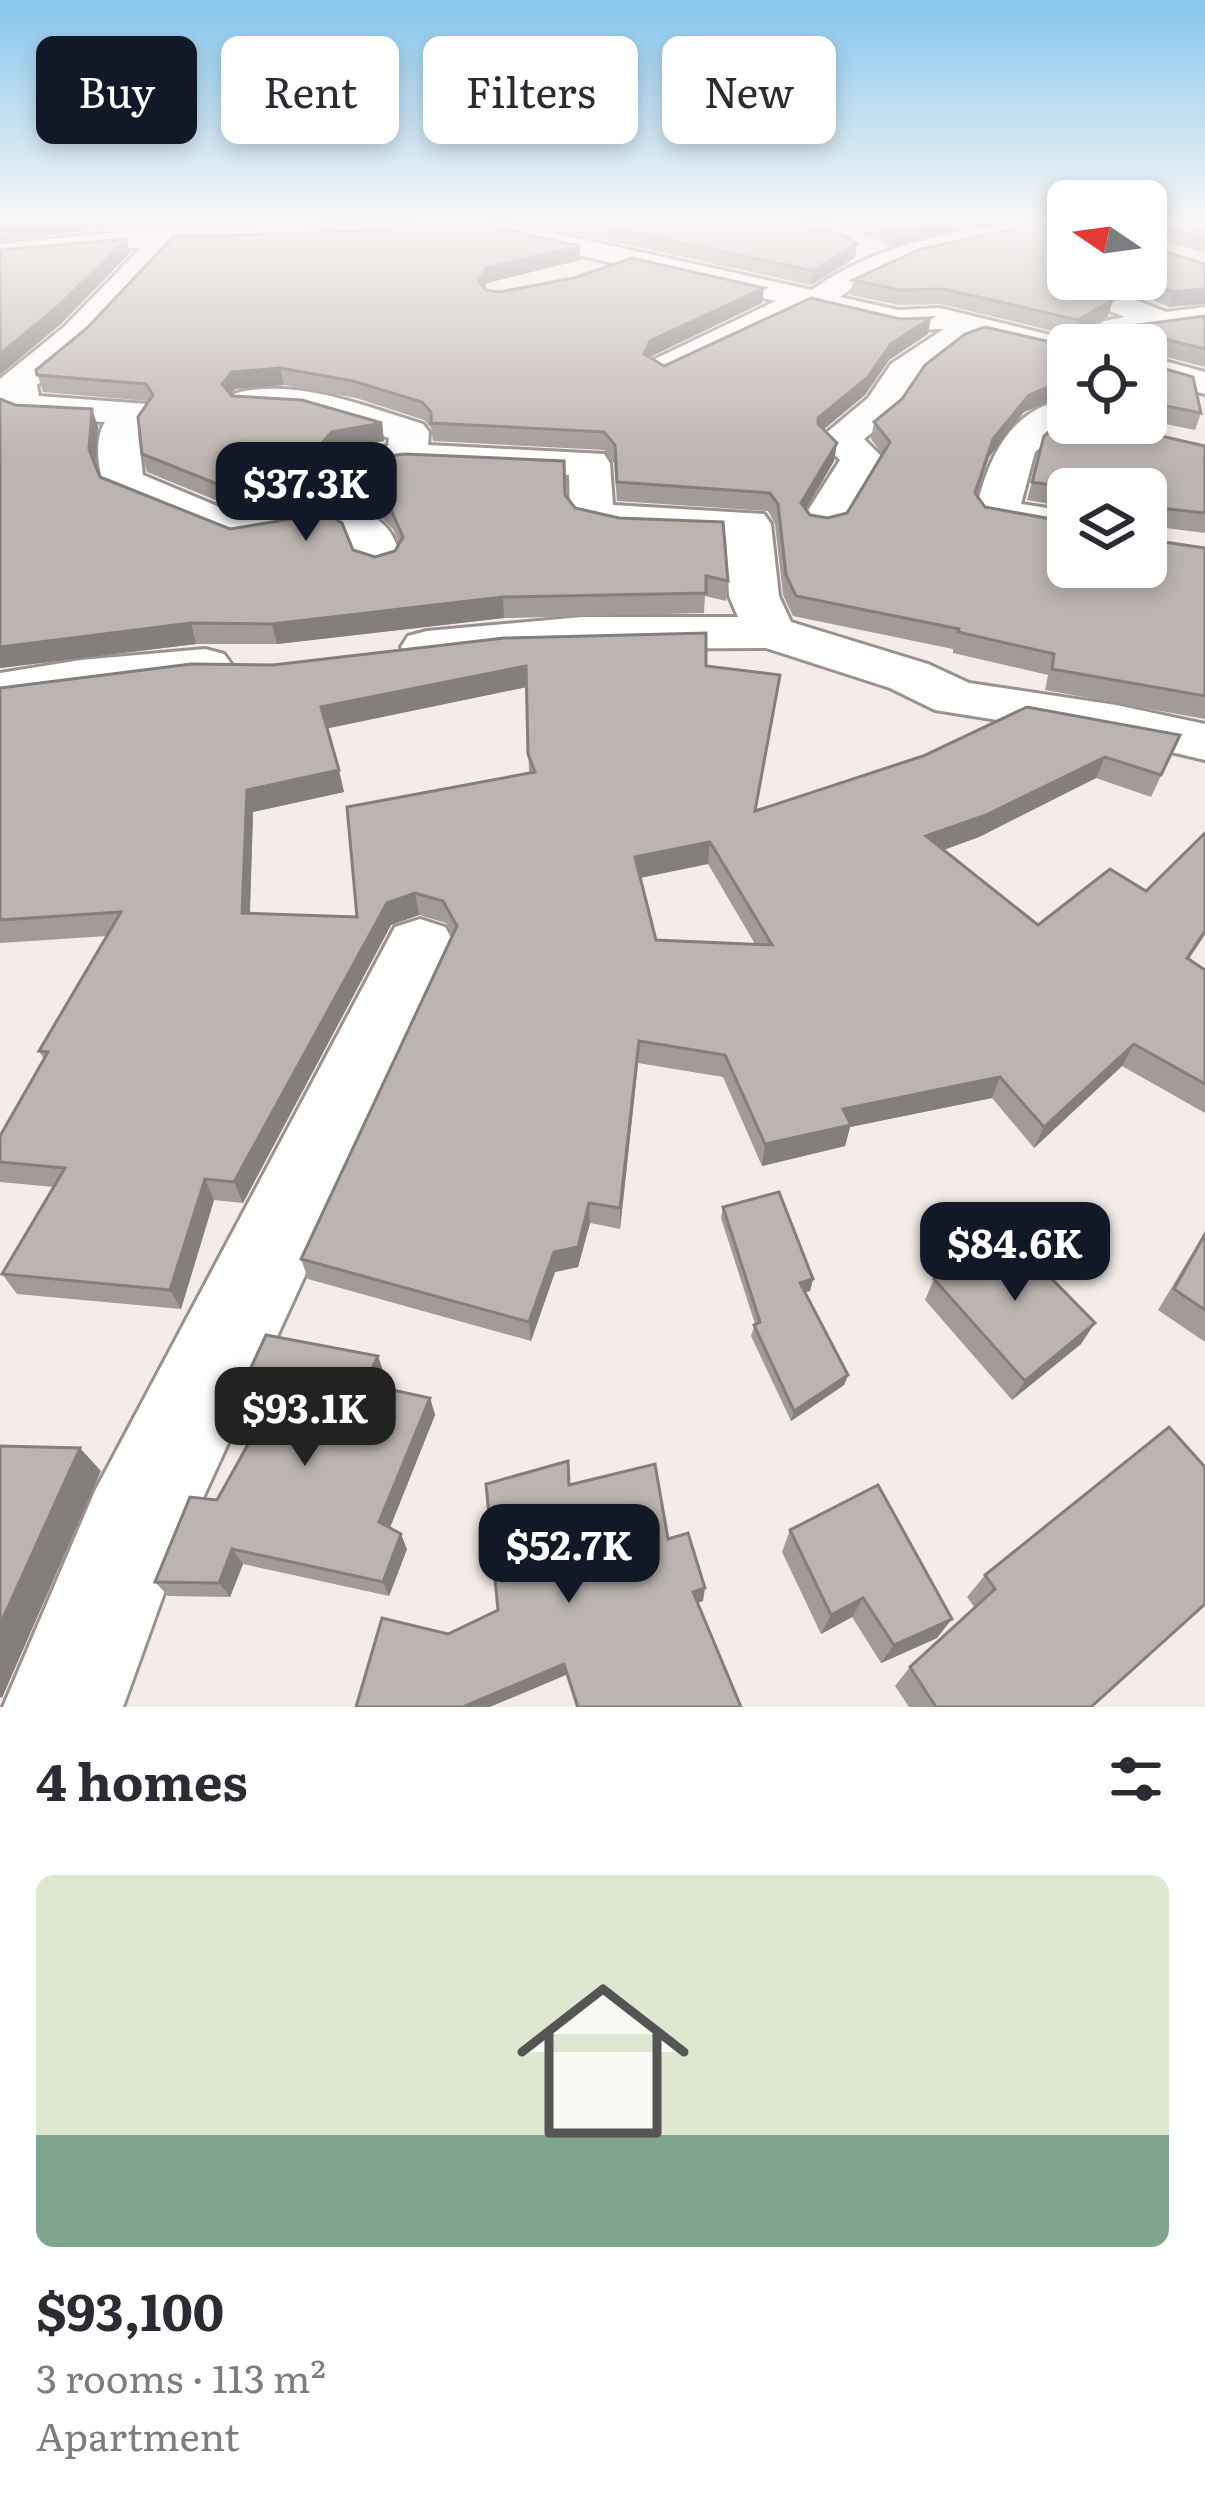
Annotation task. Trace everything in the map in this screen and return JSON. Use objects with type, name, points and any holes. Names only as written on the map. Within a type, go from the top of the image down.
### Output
[{"type":"street","points":[[106,302],[9,391],[21,407],[134,412],[118,432],[122,482],[236,530],[338,512]]},
{"type":"street","points":[[665,367],[807,302]]},
{"type":"street","points":[[824,302],[898,320],[940,318],[1047,344]]},
{"type":"street","points":[[1113,302],[1162,320]]},
{"type":"street","points":[[1139,324],[1205,316]]},
{"type":"street","points":[[824,520],[862,458],[839,439],[882,406],[904,371],[947,339],[980,327]]},
{"type":"street","points":[[941,347],[1019,375],[1047,397]]},
{"type":"street","points":[[1167,373],[1205,383]]},
{"type":"street","points":[[249,401],[309,402],[410,432],[407,456]]},
{"type":"street","points":[[1047,425],[1028,429],[1014,454],[997,513],[1047,522]]},
{"type":"street","points":[[376,558],[370,533],[338,512],[326,491],[353,462],[407,456],[590,463],[592,514],[619,520],[748,524],[754,596],[770,632]]},
{"type":"street","points":[[373,654],[582,633],[770,632],[909,676],[955,698],[1116,722],[1205,742]]},
{"type":"street","points":[[0,690],[197,664],[258,666]]},
{"type":"street","points":[[63,1707],[133,1529],[420,946]]},
{"type":"building","points":[[0,302],[63,302],[56,308],[0,354]]},
{"type":"building","points":[[112,302],[735,302],[650,341],[644,354],[664,366],[803,302],[827,302],[900,319],[931,318],[891,344],[867,378],[818,418],[818,424],[837,443],[801,503],[810,515],[828,518],[847,513],[890,442],[874,422],[902,399],[925,365],[965,334],[985,327],[1047,341],[1047,388],[1029,395],[993,439],[975,493],[985,507],[1047,518],[1047,588],[1167,588],[1167,542],[1205,548],[1205,696],[1052,669],[1054,654],[796,596],[786,575],[778,504],[770,493],[617,482],[615,445],[604,432],[431,423],[431,412],[422,402],[353,381],[280,368],[232,372],[222,384],[232,396],[302,400],[382,423],[332,432],[297,470],[300,481],[237,492],[142,454],[138,417],[153,395],[146,384],[37,375],[36,370]]},
{"type":"building","points":[[999,302],[1110,302],[1078,320]]},
{"type":"building","points":[[1205,316],[1205,349],[1167,340],[1167,324],[1145,324]]},
{"type":"building","points":[[1167,369],[1193,377],[1201,413],[1167,406]]},
{"type":"building","points":[[0,399],[15,405],[92,409],[89,449],[100,477],[230,529],[326,513],[342,523],[353,550],[375,557],[395,551],[403,537],[391,510],[351,474],[365,459],[405,454],[564,461],[565,495],[575,508],[619,518],[723,522],[728,581],[706,576],[706,593],[503,597],[272,624],[191,623],[0,647]]},
{"type":"building","points":[[1047,433],[1047,444],[1167,444],[1167,437],[1205,446],[1205,513],[1167,509],[1167,468],[1047,468],[1047,484],[1032,482],[1044,436]]},
{"type":"building","points":[[706,633],[706,666],[780,675],[755,811],[923,756],[1027,707],[1180,735],[1161,775],[1105,757],[986,815],[926,836],[1038,925],[1110,869],[1146,891],[1205,833],[1205,931],[1187,958],[1205,970],[1205,1084],[1134,1044],[1044,1127],[1000,1077],[843,1109],[851,1125],[765,1144],[725,1055],[639,1041],[620,1208],[589,1203],[578,1247],[554,1252],[529,1322],[301,1259],[457,926],[443,901],[415,893],[387,903],[234,1182],[205,1179],[170,1290],[2,1274],[65,1168],[0,1162],[0,1136],[48,1052],[39,1051],[121,912],[0,920],[0,688],[191,664],[273,665],[504,638]],"holes":[[[526,666],[528,754],[535,772],[347,807],[357,917],[242,913],[247,790],[339,770],[321,707]],[[710,842],[772,945],[656,940],[635,857]]]},
{"type":"building","points":[[779,1192],[813,1279],[800,1283],[848,1375],[794,1411],[754,1325],[760,1322],[723,1207]]},
{"type":"building","points":[[1003,1229],[1095,1323],[1025,1381],[934,1279]]},
{"type":"building","points":[[1205,1234],[1205,1310],[1174,1289]]},
{"type":"building","points":[[266,1335],[378,1356],[365,1384],[430,1398],[379,1522],[401,1534],[383,1582],[232,1549],[219,1583],[155,1582],[190,1497],[217,1500],[260,1423],[228,1417]]},
{"type":"building","points":[[1169,1427],[1205,1467],[1205,1604],[1091,1707],[936,1707],[910,1667],[995,1589],[985,1575]]},
{"type":"building","points":[[0,1446],[80,1448],[0,1625]]},
{"type":"building","points":[[568,1461],[569,1485],[655,1464],[668,1539],[688,1533],[705,1588],[693,1592],[741,1707],[578,1707],[564,1664],[463,1707],[356,1707],[382,1618],[448,1634],[498,1610],[486,1484]]},
{"type":"building","points":[[878,1485],[952,1619],[894,1645],[863,1598],[831,1615],[790,1530]]}]
